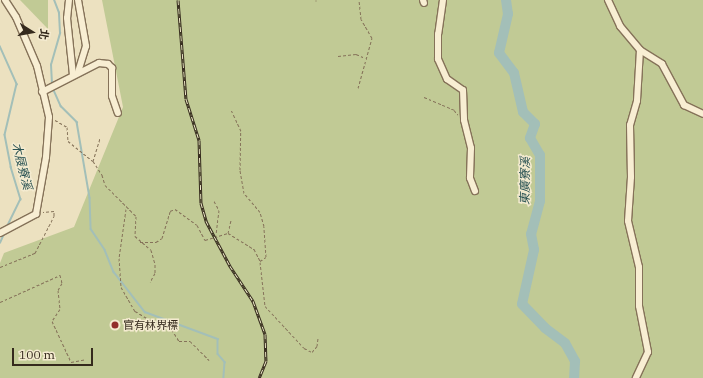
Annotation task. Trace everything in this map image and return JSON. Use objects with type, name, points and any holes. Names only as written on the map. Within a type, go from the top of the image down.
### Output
[{"type":"street","points":[[0,234],[36,214],[46,157],[49,117],[37,66],[16,16],[5,0]]},
{"type":"street","points":[[76,73],[86,46],[78,0]]},
{"type":"street","points":[[443,0],[438,34],[438,59],[448,80],[462,90],[464,120],[471,148],[470,178],[475,191]]},
{"type":"street","points":[[608,0],[620,26],[640,50],[662,64],[684,105],[703,114]]},
{"type":"street","points":[[70,1],[67,18],[76,73]]},
{"type":"street","points":[[636,378],[648,352],[639,306],[639,267],[628,220],[631,171],[630,125],[637,101],[640,50]]},
{"type":"street","points":[[42,92],[76,73],[99,63],[108,64],[112,68],[112,96],[118,113]]},
{"type":"path","points":[[358,88],[372,38],[361,18],[359,0]]},
{"type":"path","points":[[338,56],[356,54],[366,58]]},
{"type":"path","points":[[424,98],[454,110],[460,120],[464,120]]},
{"type":"path","points":[[231,110],[241,131],[240,170],[244,193],[260,212],[264,226],[266,257],[260,261]]},
{"type":"path","points":[[49,117],[67,127],[68,141],[93,161],[102,175],[105,185],[126,208],[136,216],[135,236],[140,242],[151,250],[155,264],[155,273],[150,282]]},
{"type":"path","points":[[93,161],[100,138]]},
{"type":"path","points":[[214,201],[219,210],[216,236]]},
{"type":"path","points":[[126,208],[119,258],[121,287],[136,311],[150,320],[169,325],[179,341],[190,341],[209,360]]},
{"type":"path","points":[[140,242],[156,242],[162,238],[170,211],[175,209],[197,224],[205,240],[228,233],[254,249],[260,261],[265,306],[312,352],[317,346],[318,338]]},
{"type":"path","points":[[0,267],[35,253],[54,216],[54,211],[50,210],[36,214]]},
{"type":"path","points":[[228,233],[231,220]]},
{"type":"path","points":[[0,302],[60,275],[62,282],[58,290],[60,309],[52,320],[71,362],[86,359]]},
{"type":"green space","points":[[20,0],[48,0],[48,29]]},
{"type":"green space","points":[[102,0],[703,0],[703,378],[0,378],[0,263],[4,253],[74,227],[123,107]]},
{"type":"waterway","points":[[52,84],[51,65],[60,33],[59,13],[54,0]]},
{"type":"waterway","name":"東廣寮溪","points":[[506,0],[508,14],[499,53],[514,73],[523,112],[535,124],[530,138],[540,155],[540,201],[531,234],[534,250],[522,304],[545,328],[565,343],[575,361],[574,378]]},
{"type":"waterway","name":"木屐寮溪","points":[[0,46],[17,84],[5,135],[11,167],[21,199],[8,226]]},
{"type":"waterway","points":[[53,88],[61,106],[77,122],[90,198],[91,229],[105,250],[114,272],[145,312],[218,339],[218,354],[225,362],[224,378]]},
{"type":"waterway","name":"木屐寮溪","points":[[0,243],[4,234]]},
{"type":"railway","points":[[178,0],[186,99],[199,140],[201,203],[206,221],[230,266],[253,301],[265,334],[266,361],[259,378]]},
{"type":"place","name":"官有林界標","points":[[115,325]]}]
